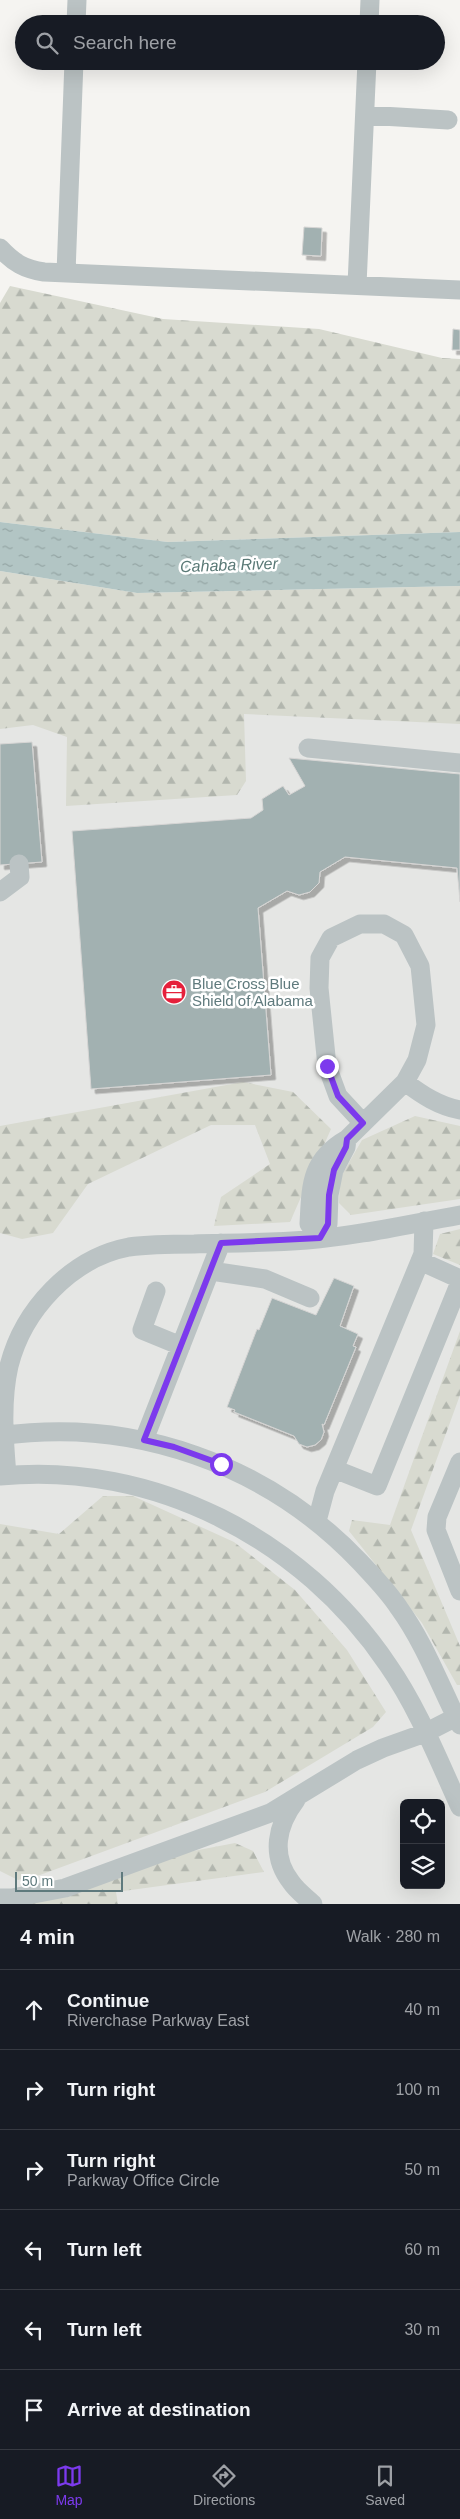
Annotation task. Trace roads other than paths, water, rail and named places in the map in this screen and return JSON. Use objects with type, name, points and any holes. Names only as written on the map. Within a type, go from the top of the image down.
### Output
[{"type":"street","points":[[76,15],[77,0]]},
{"type":"street","points":[[369,15],[370,0]]},
{"type":"street","points":[[66,273],[74,70]]},
{"type":"street","points":[[357,285],[367,70]]},
{"type":"street","points":[[365,115],[448,120]]},
{"type":"street","points":[[0,248],[13,262],[25,269],[66,273],[460,290]]},
{"type":"street","points":[[308,748],[460,763]]},
{"type":"street","points":[[0,892],[20,877],[19,864]]},
{"type":"street","points":[[320,1238],[328,1224],[329,1195],[334,1170],[346,1147],[347,1139],[405,1082],[417,1060],[426,1025],[420,966],[404,936],[384,924],[360,924],[331,938],[320,958],[320,988],[327,1066],[338,1096],[363,1123]]},
{"type":"street","points":[[405,1082],[423,1096],[449,1108],[460,1110]]},
{"type":"street","points":[[460,1215],[320,1238],[221,1243],[158,1243],[127,1248],[95,1259],[60,1282],[35,1310],[17,1344],[9,1366],[3,1436],[4,1476],[84,1478],[123,1484],[166,1495],[242,1528],[300,1567],[352,1617],[399,1682],[460,1806]]},
{"type":"street","points":[[317,1521],[334,1469],[423,1254],[424,1221]]},
{"type":"street","points":[[144,1440],[221,1243]]},
{"type":"street","points":[[334,1469],[377,1486],[460,1281],[420,1261]]},
{"type":"street","points":[[211,1271],[265,1279],[310,1298]]},
{"type":"street","points":[[156,1291],[142,1330],[181,1346]]},
{"type":"street","points":[[0,1898],[12,1898],[65,1888],[270,1813],[358,1760],[459,1719],[422,1647],[399,1608],[345,1546],[317,1521],[246,1476],[196,1454],[144,1440],[70,1432],[3,1436]]},
{"type":"street","points":[[460,1462],[437,1517],[436,1530],[460,1591]]},
{"type":"street","points":[[298,1797],[283,1820],[278,1835],[277,1847],[279,1858],[291,1882],[313,1904]]},
{"type":"water","name":"Cahaba River","points":[[0,522],[168,542],[460,532],[460,586],[137,593],[0,571]]},
{"type":"place","name":"Blue Cross Blue Shield of Alabama","points":[[174,992]]}]
